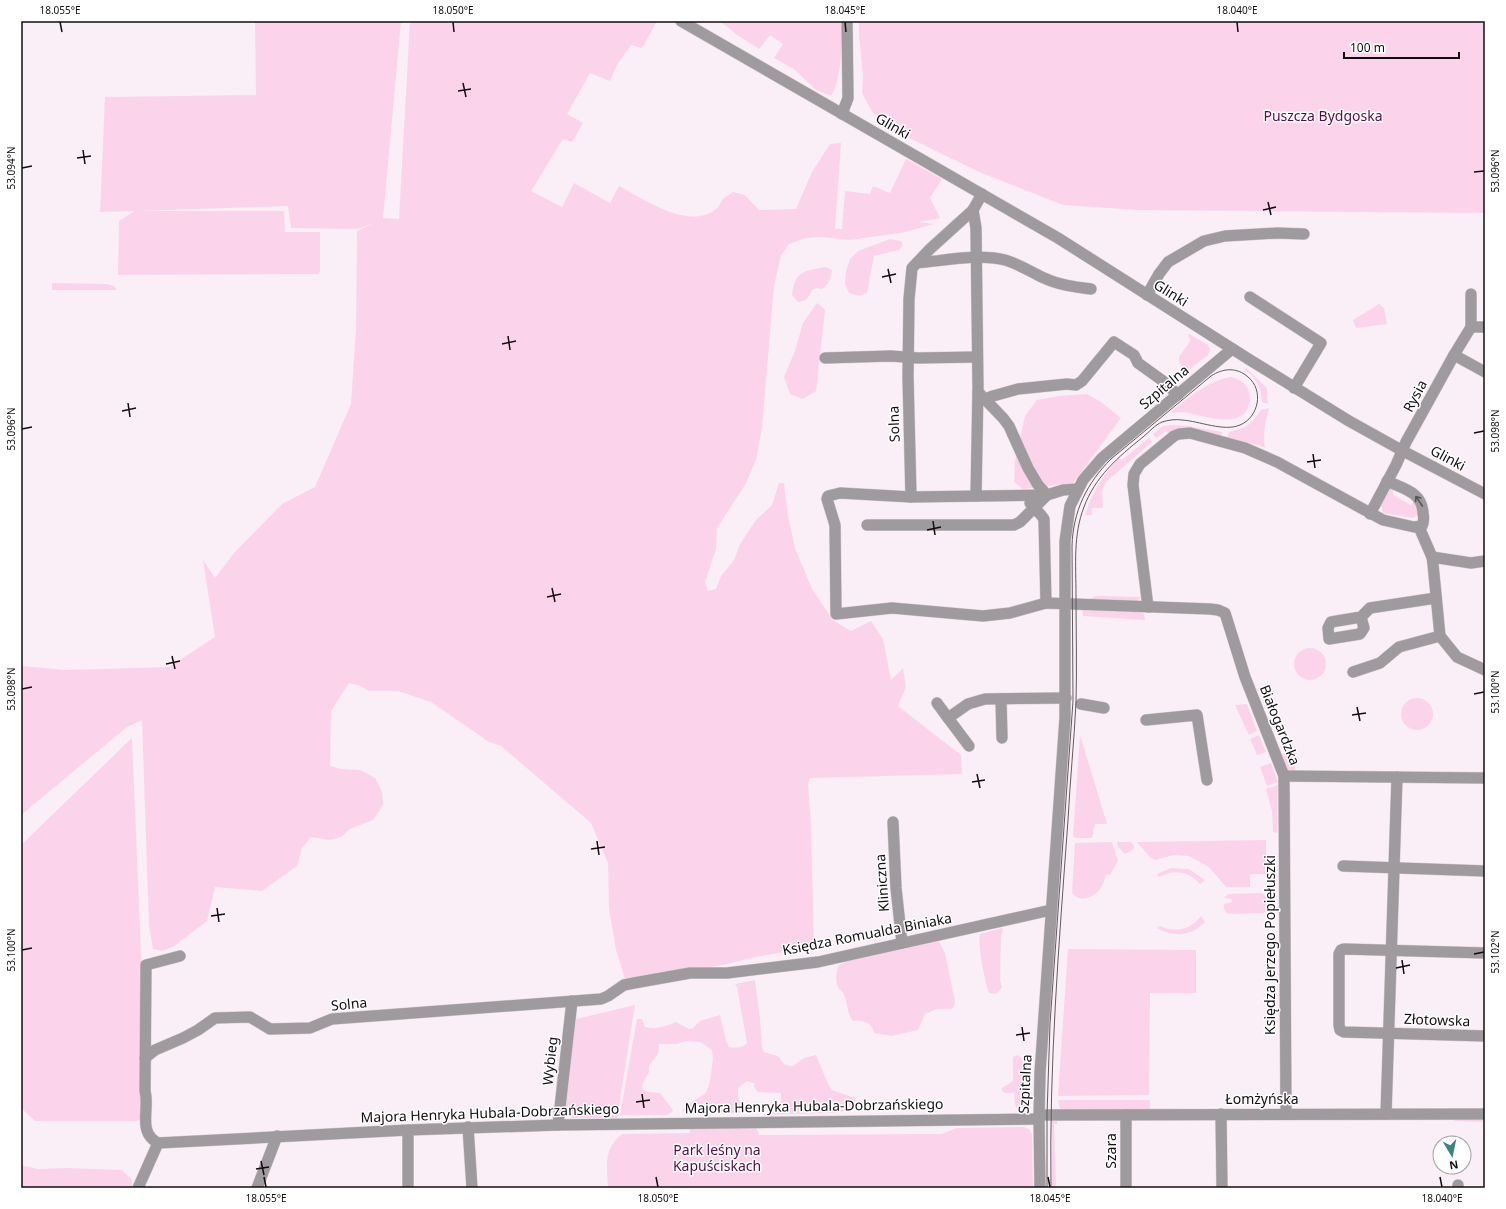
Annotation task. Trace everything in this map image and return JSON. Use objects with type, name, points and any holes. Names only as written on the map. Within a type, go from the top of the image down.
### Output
[{"type":"street","name":"Glinki","points":[[681,21],[1058,238],[1294,388],[1403,451],[1485,494]]},
{"type":"street","points":[[842,114],[848,98],[847,21]]},
{"type":"street","name":"Solna","points":[[911,497],[908,357],[910,284],[912,268],[930,248],[973,210],[982,194]]},
{"type":"street","points":[[973,210],[976,228],[977,357],[981,396],[976,496]]},
{"type":"street","points":[[1147,295],[1168,262],[1204,241],[1225,236],[1278,233],[1304,234]]},
{"type":"street","points":[[917,263],[976,257],[992,257],[1005,260],[1062,285],[1091,289]]},
{"type":"street","points":[[1471,294],[1471,327],[1485,327]]},
{"type":"street","points":[[1250,297],[1321,343],[1294,388]]},
{"type":"street","name":"Rysia","points":[[1403,451],[1454,355],[1471,327]]},
{"type":"street","points":[[981,396],[993,396],[1018,389],[1067,384],[1076,385],[1082,381],[1114,342],[1134,355],[1138,363],[1163,381],[1178,395]]},
{"type":"street","name":"Szpitalna","points":[[1040,1188],[1038,1117],[1066,698],[1066,529],[1070,506],[1077,489],[1089,472],[1116,446],[1232,349]]},
{"type":"street","points":[[1454,355],[1485,372]]},
{"type":"street","points":[[825,358],[891,356],[918,358],[977,357]]},
{"type":"street","points":[[981,396],[1009,426],[1028,468],[1038,485],[1047,495]]},
{"type":"street","points":[[1148,607],[1133,479],[1136,469],[1140,464],[1168,439],[1179,434],[1190,432],[1255,452],[1308,479],[1370,514],[1387,521],[1419,527]]},
{"type":"street","points":[[1370,514],[1403,451]]},
{"type":"street","points":[[1387,481],[1416,496],[1421,501],[1424,521],[1422,526],[1419,527]]},
{"type":"street","points":[[911,497],[1047,495],[1063,490],[1077,489]]},
{"type":"street","name":"Białogardzka","points":[[911,497],[840,494],[828,496],[827,499],[835,525],[836,614],[892,608],[983,616],[1010,613],[1046,603],[1218,610],[1225,613],[1245,677],[1284,776],[1485,778]]},
{"type":"street","points":[[1021,495],[1044,519],[1046,603]]},
{"type":"street","points":[[867,526],[1014,525],[1020,522],[1047,495]]},
{"type":"street","points":[[1419,527],[1432,557],[1440,636],[1457,657],[1485,670]]},
{"type":"street","points":[[1432,557],[1471,563],[1485,561]]},
{"type":"street","points":[[1361,616],[1370,608],[1436,598]]},
{"type":"street","points":[[1353,672],[1380,663],[1399,647],[1440,636]]},
{"type":"street","points":[[948,718],[968,704],[977,701],[1066,698]]},
{"type":"street","points":[[1001,699],[1002,738]]},
{"type":"street","points":[[938,703],[969,746]]},
{"type":"street","points":[[1081,704],[1104,708]]},
{"type":"street","points":[[1146,720],[1197,715],[1207,780]]},
{"type":"street","name":"Księdza Jerzego Popiełuszki","points":[[1284,776],[1286,1114]]},
{"type":"street","points":[[1386,1114],[1397,777]]},
{"type":"street","name":"Kliniczna","points":[[893,822],[896,888],[902,943]]},
{"type":"street","points":[[1343,866],[1485,871]]},
{"type":"street","name":"Księdza Romualda Biniaka","points":[[572,1001],[601,999],[614,993],[624,985],[690,973],[727,973],[818,962],[1051,910]]},
{"type":"street","name":"Złotowska","points":[[1392,950],[1341,950],[1340,1030],[1344,1032],[1485,1036]]},
{"type":"street","points":[[1392,950],[1485,953]]},
{"type":"street","points":[[138,1188],[158,1142],[150,1137],[146,1130],[146,965],[180,956]]},
{"type":"street","name":"Solna","points":[[145,1058],[155,1050],[198,1030],[215,1018],[250,1017],[270,1029],[310,1028],[332,1019],[572,1001]]},
{"type":"street","name":"Wybieg","points":[[558,1124],[572,1001]]},
{"type":"street","points":[[1485,1030],[1485,1036]]},
{"type":"street","points":[[1221,1114],[1222,1188]]},
{"type":"street","name":"Łomżyńska","points":[[1038,1117],[1221,1114],[1485,1114]]},
{"type":"street","name":"Szara","points":[[1126,1115],[1126,1188]]},
{"type":"street","name":"Majora Henryka Hubala-Dobrzańskiego","points":[[158,1142],[558,1124],[1038,1117]]},
{"type":"street","points":[[468,1127],[472,1188]]},
{"type":"street","points":[[408,1130],[408,1188]]},
{"type":"street","points":[[257,1188],[277,1136]]},
{"type":"green space","points":[[255,21],[401,21],[383,218],[399,219],[410,21],[652,21],[656,23],[641,48],[631,45],[617,65],[610,81],[590,73],[567,114],[583,123],[572,142],[563,139],[531,191],[562,207],[574,183],[610,203],[619,186],[667,211],[693,217],[705,215],[716,209],[723,199],[733,192],[745,195],[759,210],[796,209],[812,172],[830,144],[841,143],[835,229],[842,229],[845,191],[870,194],[873,186],[890,193],[906,159],[942,179],[930,198],[940,218],[919,222],[934,224],[901,233],[851,240],[821,237],[806,238],[789,244],[781,255],[774,286],[762,428],[756,460],[745,485],[717,528],[716,549],[705,582],[708,591],[716,589],[721,576],[734,560],[740,544],[756,520],[772,505],[779,483],[784,483],[788,516],[795,548],[812,589],[833,620],[851,631],[871,621],[883,639],[891,680],[903,668],[906,687],[898,706],[961,755],[962,774],[810,778],[808,784],[811,825],[814,947],[755,957],[723,965],[625,979],[616,950],[609,909],[608,863],[591,823],[501,746],[489,742],[431,702],[398,691],[369,691],[358,685],[349,683],[331,711],[330,766],[341,769],[360,770],[375,778],[382,792],[383,805],[373,820],[350,829],[341,837],[330,840],[311,837],[302,848],[297,866],[262,891],[215,887],[207,921],[173,947],[162,951],[153,949],[149,925],[142,720],[127,727],[21,815],[21,666],[65,670],[169,667],[215,637],[203,560],[215,578],[234,553],[282,504],[315,487],[351,404],[356,329],[357,231],[374,223],[358,229],[291,228],[288,206],[137,211],[284,211],[285,232],[320,232],[320,272],[318,274],[118,275],[119,221],[135,211],[100,212],[105,97],[256,95]]},
{"type":"green space","points":[[720,21],[842,21],[839,70],[835,89],[831,96],[816,90],[795,70],[774,58],[783,44],[770,35],[759,49],[737,35]]},
{"type":"green space","name":"Puszcza Bydgoska","points":[[859,21],[1485,21],[1485,213],[1138,210],[1063,205],[979,172],[889,128],[871,110],[862,93],[863,75]]},
{"type":"green space","points":[[890,239],[901,241],[903,245],[899,250],[874,256],[867,293],[859,296],[849,293],[845,284],[846,271],[850,259],[858,251]]},
{"type":"green space","points":[[826,267],[832,270],[828,283],[822,289],[817,288],[812,290],[807,299],[798,302],[792,295],[793,287],[799,276],[807,271]]},
{"type":"green space","points":[[52,283],[107,284],[114,286],[117,290],[52,290]]},
{"type":"green space","points":[[817,303],[825,310],[816,391],[803,399],[790,394],[784,377],[795,351],[803,323]]},
{"type":"green space","points":[[1379,304],[1384,308],[1387,324],[1356,328],[1353,320]]},
{"type":"green space","points":[[1189,334],[1208,345],[1210,350],[1208,355],[1186,372],[1179,361],[1179,357],[1191,340],[1188,336]]},
{"type":"green space","points":[[1246,368],[1267,388],[1268,404],[1262,402],[1258,384],[1253,376],[1245,370]]},
{"type":"green space","points":[[1231,377],[1242,382],[1249,392],[1249,406],[1242,416],[1226,420],[1182,412],[1170,413],[1206,386]]},
{"type":"green space","points":[[1087,394],[1101,402],[1121,418],[1073,483],[1023,489],[1014,482],[1015,461],[1025,416],[1037,400],[1059,396]]},
{"type":"green space","points":[[1269,408],[1264,437],[1265,448],[1227,438],[1229,432],[1248,425],[1261,410]]},
{"type":"green space","points":[[1173,425],[1222,432],[1222,437],[1169,434],[1166,431],[1156,438],[1153,434],[1163,426]]},
{"type":"green space","points":[[1149,438],[1152,442],[1106,482],[1102,491],[1103,508],[1092,508],[1092,515],[1085,515],[1095,491],[1113,464],[1119,458],[1122,460]]},
{"type":"green space","points":[[1390,488],[1393,489],[1393,495],[1411,505],[1414,501],[1417,502],[1418,514],[1413,518],[1383,513],[1381,504]]},
{"type":"green space","points":[[1096,596],[1141,597],[1136,602],[1088,600]]},
{"type":"green space","points":[[1082,607],[1142,610],[1145,620],[1083,616]]},
{"type":"green space","points":[[1307,648],[1313,648],[1322,652],[1326,664],[1322,676],[1313,680],[1307,680],[1298,676],[1294,667],[1294,661],[1298,652]]},
{"type":"green space","points":[[1414,698],[1420,698],[1429,702],[1433,714],[1429,726],[1420,730],[1414,730],[1405,726],[1401,717],[1401,711],[1405,702]]},
{"type":"green space","points":[[1247,704],[1257,731],[1249,735],[1235,705]]},
{"type":"green space","points":[[1080,735],[1107,824],[1095,824],[1092,838],[1076,838],[1073,836]]},
{"type":"green space","points":[[1259,735],[1266,752],[1257,755],[1250,739]]},
{"type":"green space","points":[[132,738],[142,976],[143,1115],[138,1121],[35,1121],[21,1108],[21,845]]},
{"type":"green space","points":[[1284,753],[1292,753],[1296,772],[1287,771],[1280,757]]},
{"type":"green space","points":[[1271,763],[1278,782],[1267,786],[1260,767]]},
{"type":"green space","points":[[1278,785],[1277,833],[1273,832],[1272,811],[1266,789]]},
{"type":"green space","points":[[1266,840],[1266,874],[1250,874],[1250,887],[1226,887],[1209,867],[1189,856],[1174,855],[1155,860],[1150,857],[1137,842]]},
{"type":"green space","points":[[1112,842],[1118,861],[1110,875],[1106,874],[1102,886],[1092,896],[1083,899],[1075,896],[1072,893],[1075,843]]},
{"type":"green space","points":[[1117,842],[1131,842],[1134,849],[1125,854],[1118,847]]},
{"type":"green space","points":[[1171,868],[1189,869],[1205,880],[1200,884],[1191,876],[1186,874],[1176,872],[1159,877],[1157,874]]},
{"type":"green space","points":[[1261,893],[1267,896],[1267,899],[1261,900],[1262,902],[1267,902],[1267,911],[1263,913],[1230,914],[1227,913],[1224,908],[1224,904],[1232,902],[1231,899],[1224,898],[1228,894]]},
{"type":"green space","points":[[1201,916],[1205,922],[1200,927],[1188,933],[1176,934],[1157,928],[1160,926],[1177,930],[1182,929],[1197,921]]},
{"type":"green space","points":[[1002,928],[1000,980],[1002,987],[996,994],[989,993],[982,964],[980,934]]},
{"type":"green space","points":[[939,941],[945,953],[955,1002],[954,1007],[951,1009],[937,1009],[925,1014],[918,1030],[891,1036],[874,1033],[871,1026],[866,1022],[853,1021],[843,993],[836,982],[839,965],[848,961]]},
{"type":"green space","points":[[1068,949],[1196,950],[1196,993],[1150,993],[1149,1095],[1058,1096]]},
{"type":"green space","points":[[755,980],[762,1047],[764,1052],[778,1056],[784,1064],[790,1066],[793,1066],[804,1058],[816,1055],[832,1090],[855,1098],[856,1105],[853,1109],[830,1113],[768,1114],[770,1111],[779,1108],[781,1093],[758,1092],[754,1087],[754,1083],[747,1081],[738,1088],[742,1113],[687,1114],[682,1110],[706,1093],[710,1081],[713,1059],[712,1050],[700,1042],[687,1041],[677,1044],[659,1044],[658,1054],[649,1066],[649,1072],[642,1085],[643,1090],[660,1093],[673,1110],[672,1112],[667,1115],[620,1115],[637,1019],[642,1019],[645,1027],[649,1028],[661,1027],[676,1022],[689,1029],[693,1028],[700,1021],[720,1015],[726,1041],[729,1047],[741,1047],[747,1043],[737,987],[735,984]]},
{"type":"green space","points":[[635,1005],[617,1118],[572,1118],[566,1111],[566,1104],[576,1019]]},
{"type":"green space","points":[[1017,1055],[1024,1060],[1027,1066],[1029,1107],[1025,1110],[1018,1109],[1015,1105],[1014,1093],[1005,1093],[1002,1091],[1002,1088],[1013,1081],[1013,1057]]},
{"type":"green space","points":[[1059,1100],[1150,1100],[1150,1111],[1061,1111],[1058,1102]]},
{"type":"green space","points":[[1052,1118],[1058,1118],[1057,1124],[1054,1124],[1056,1188],[1052,1188]]},
{"type":"green space","points":[[1485,1118],[1485,1122],[1454,1121],[1455,1119]]},
{"type":"green space","name":"Park leśny na Kapuściskach","points":[[690,1127],[754,1127],[757,1129],[759,1135],[941,1134],[957,1128],[1024,1127],[1029,1129],[1032,1134],[1033,1188],[608,1188],[607,1165],[609,1152],[616,1140],[622,1134],[690,1133]]},
{"type":"green space","points":[[21,1165],[37,1169],[67,1168],[122,1170],[132,1180],[132,1188],[21,1188]]},
{"type":"tram line","points":[[1047,1188],[1047,1115],[1050,1024],[1073,701],[1072,546],[1075,521],[1078,509],[1088,488],[1102,468],[1111,459],[1211,376],[1220,371],[1235,370],[1248,377],[1253,382],[1256,389],[1258,396],[1257,403],[1252,416],[1240,425],[1234,427],[1219,427],[1180,420],[1169,420],[1159,423],[1108,468],[1094,486],[1080,518],[1076,550],[1076,703],[1053,1050],[1051,1188]]}]
